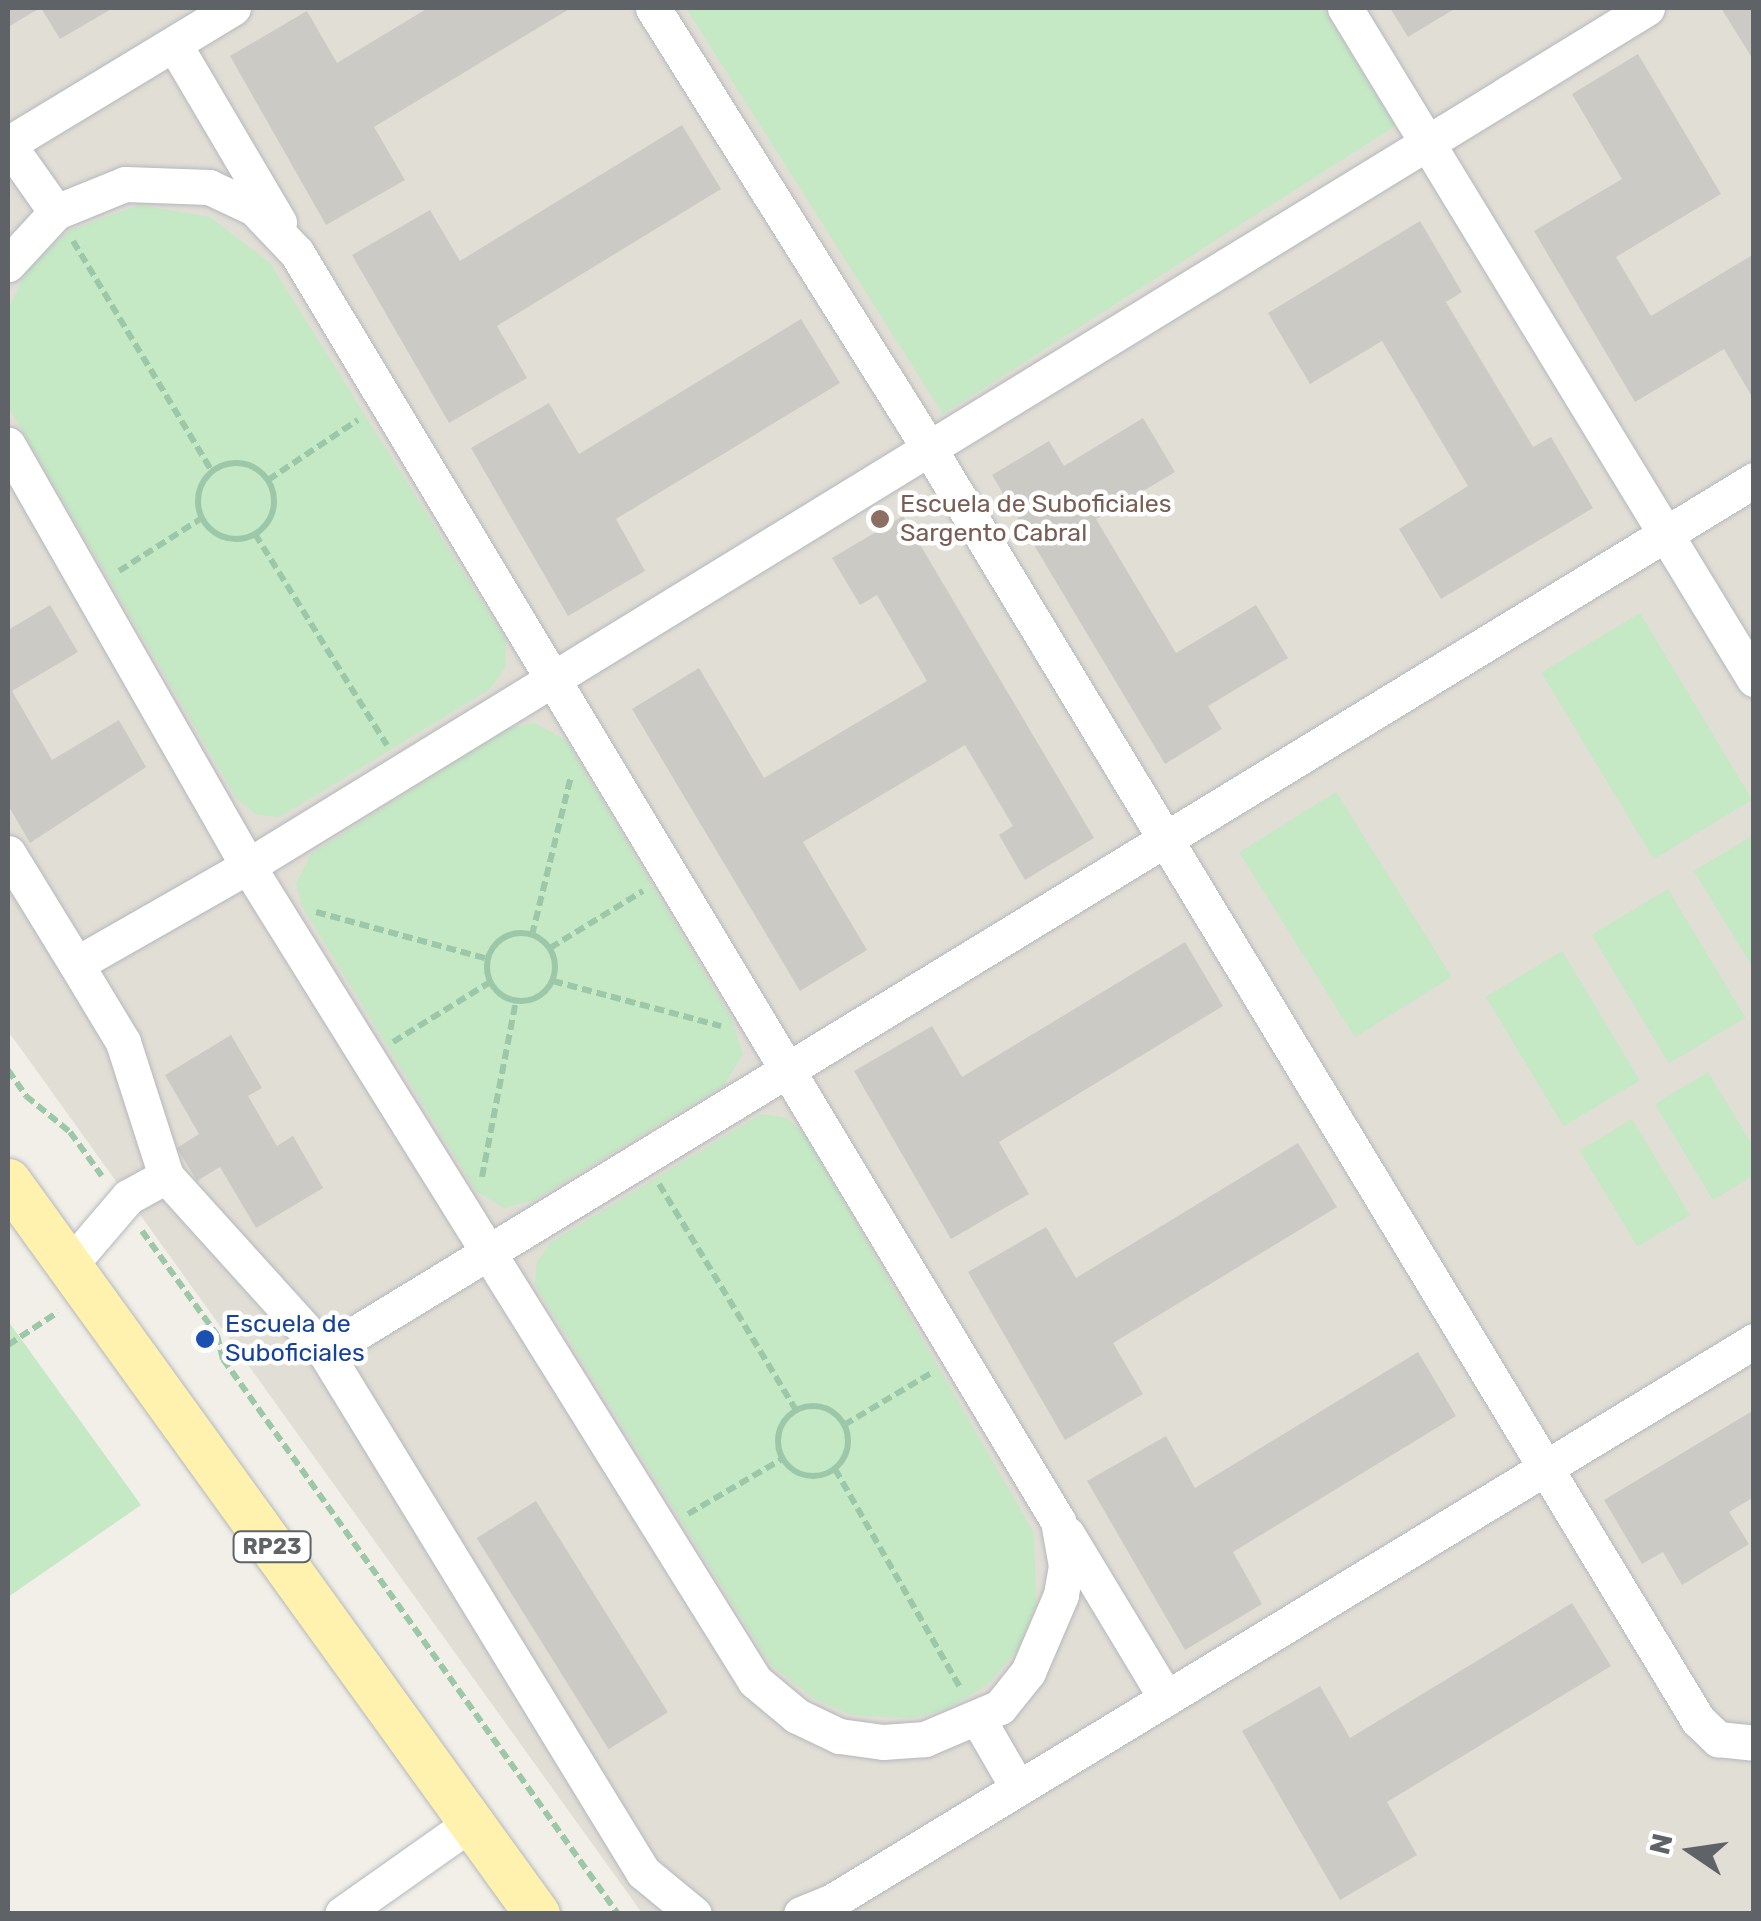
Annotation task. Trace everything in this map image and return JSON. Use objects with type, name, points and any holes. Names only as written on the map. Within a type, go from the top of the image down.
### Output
[{"type":"main road","name":"RP23","points":[[8,1180],[537,1914]]},
{"type":"street","points":[[56,212],[8,144],[233,8]]},
{"type":"street","points":[[654,8],[927,446],[1698,1720],[1718,1739],[1754,1743]]},
{"type":"street","points":[[1346,8],[1754,679]]},
{"type":"street","points":[[76,964],[248,866],[1425,138],[1647,8]]},
{"type":"street","points":[[174,44],[1166,1698]]},
{"type":"street","points":[[8,264],[56,212],[125,184],[209,186],[254,208],[298,253]]},
{"type":"street","points":[[8,445],[248,866],[755,1681],[797,1716],[839,1736],[882,1742],[926,1740],[1000,1707],[1028,1672],[1049,1630],[1066,1566],[1058,1520]]},
{"type":"street","points":[[325,1352],[482,1242],[645,1162],[1754,480]]},
{"type":"street","points":[[8,853],[123,1042],[166,1176],[212,1234],[285,1302],[325,1352],[643,1872],[694,1914]]},
{"type":"street","points":[[79,1279],[123,1204],[166,1176]]},
{"type":"street","points":[[801,1914],[1018,1788],[1754,1340]]},
{"type":"street","points":[[978,1718],[1018,1788]]},
{"type":"street","points":[[342,1914],[472,1822]]},
{"type":"path","points":[[56,212],[212,471]]},
{"type":"path","points":[[268,480],[386,401]]},
{"type":"path","points":[[248,464],[268,480],[274,504],[255,534],[231,538],[202,518],[199,493],[212,471],[248,464]]},
{"type":"path","points":[[90,589],[202,518]]},
{"type":"path","points":[[255,534],[403,771]]},
{"type":"path","points":[[532,935],[583,728]]},
{"type":"path","points":[[550,948],[670,874]]},
{"type":"path","points":[[268,899],[488,960]]},
{"type":"path","points":[[510,934],[532,935],[550,948],[552,981],[538,998],[516,1002],[490,982],[488,960],[510,934]]},
{"type":"path","points":[[552,981],[769,1038]]},
{"type":"path","points":[[367,1058],[490,982]]},
{"type":"path","points":[[482,1242],[516,1002]]},
{"type":"path","points":[[8,1070],[26,1096],[70,1132],[123,1204],[216,1335],[223,1359],[618,1914]]},
{"type":"path","points":[[645,1162],[796,1410]]},
{"type":"path","points":[[8,1345],[79,1279]]},
{"type":"path","points":[[844,1425],[960,1356]]},
{"type":"path","points":[[818,1406],[844,1425],[847,1449],[834,1470],[800,1474],[782,1459],[780,1426],[796,1410],[818,1406]]},
{"type":"path","points":[[661,1530],[782,1459]]},
{"type":"path","points":[[834,1470],[978,1718]]},
{"type":"shaded area","name":"Escuela de Suboficiales Sargento Cabral","points":[[8,8],[1753,8],[1753,1913],[642,1913],[8,1031]]},
{"type":"green space","points":[[686,8],[1323,8],[1395,126],[943,414]]},
{"type":"green space","points":[[140,205],[210,217],[270,263],[506,641],[505,668],[490,689],[280,817],[257,815],[237,799],[8,406],[8,310],[27,270],[70,230]]},
{"type":"green space","points":[[1640,613],[1752,800],[1654,859],[1541,672]]},
{"type":"green space","points":[[534,723],[565,739],[731,1018],[743,1054],[724,1085],[534,1200],[504,1208],[476,1191],[302,906],[296,884],[311,854],[507,729]]},
{"type":"green space","points":[[1336,792],[1452,977],[1355,1037],[1239,852]]},
{"type":"green space","points":[[1753,835],[1753,968],[1694,871]]},
{"type":"green space","points":[[1668,889],[1745,1018],[1669,1063],[1592,935]]},
{"type":"green space","points":[[1562,951],[1640,1080],[1563,1126],[1486,997]]},
{"type":"green space","points":[[1708,1072],[1754,1148],[1753,1176],[1713,1200],[1655,1104]]},
{"type":"green space","points":[[761,1114],[787,1118],[805,1135],[1034,1533],[1036,1605],[1019,1648],[988,1684],[947,1709],[913,1718],[852,1715],[813,1698],[770,1664],[535,1285],[537,1262],[550,1243]]},
{"type":"green space","points":[[1632,1119],[1690,1215],[1637,1246],[1580,1150]]},
{"type":"green space","points":[[8,1321],[141,1505],[8,1597]]},
{"type":"building","points":[[8,8],[40,8],[8,27]]},
{"type":"building","points":[[41,8],[113,8],[60,39]]},
{"type":"building","points":[[428,8],[571,8],[374,127],[405,180],[326,225],[230,56],[307,11],[337,63]]},
{"type":"building","points":[[1390,8],[1456,8],[1408,37]]},
{"type":"building","points":[[1721,8],[1754,8],[1754,61]]},
{"type":"building","points":[[1638,54],[1721,194],[1616,257],[1651,316],[1754,254],[1754,400],[1724,349],[1635,402],[1534,231],[1622,179],[1572,94]]},
{"type":"building","points":[[682,125],[721,189],[497,326],[527,378],[449,423],[352,255],[430,210],[460,261]]},
{"type":"building","points":[[1420,221],[1462,292],[1446,302],[1533,447],[1551,437],[1593,508],[1441,599],[1399,529],[1468,486],[1382,341],[1310,384],[1268,313]]},
{"type":"building","points":[[801,319],[840,383],[616,519],[645,571],[568,616],[471,448],[549,403],[579,454]]},
{"type":"building","points":[[1143,418],[1175,472],[1096,519],[1176,653],[1256,605],[1288,658],[1208,706],[1222,729],[1165,764],[992,475],[1049,441],[1064,466]]},
{"type":"building","points":[[903,516],[1094,838],[1025,880],[999,835],[1013,826],[965,745],[803,842],[867,950],[800,991],[632,709],[699,668],[764,778],[927,681],[877,595],[860,605],[832,558]]},
{"type":"building","points":[[50,605],[78,652],[12,691],[52,760],[119,720],[146,767],[30,843],[8,805],[8,630]]},
{"type":"building","points":[[1185,942],[1223,1006],[999,1142],[1029,1194],[951,1239],[854,1071],[932,1026],[962,1077]]},
{"type":"building","points":[[231,1035],[262,1088],[248,1096],[277,1146],[293,1136],[323,1188],[256,1228],[220,1167],[197,1181],[177,1148],[199,1134],[165,1075]]},
{"type":"building","points":[[1298,1143],[1337,1207],[1113,1343],[1143,1394],[1065,1440],[968,1272],[1046,1227],[1076,1278]]},
{"type":"building","points":[[1418,1352],[1456,1416],[1233,1552],[1262,1604],[1185,1650],[1087,1481],[1166,1436],[1195,1488]]},
{"type":"building","points":[[1754,1410],[1754,1497],[1729,1512],[1749,1544],[1682,1585],[1663,1552],[1642,1564],[1604,1500]]},
{"type":"building","points":[[536,1501],[668,1712],[609,1749],[477,1538]]},
{"type":"building","points":[[1572,1603],[1611,1666],[1387,1802],[1417,1855],[1340,1900],[1242,1731],[1320,1686],[1350,1738]]},
{"type":"place","name":"Escuela de Suboficiales Sargento Cabral","points":[[880,519]]},
{"type":"place","name":"Escuela de Suboficiales","points":[[205,1339]]}]
